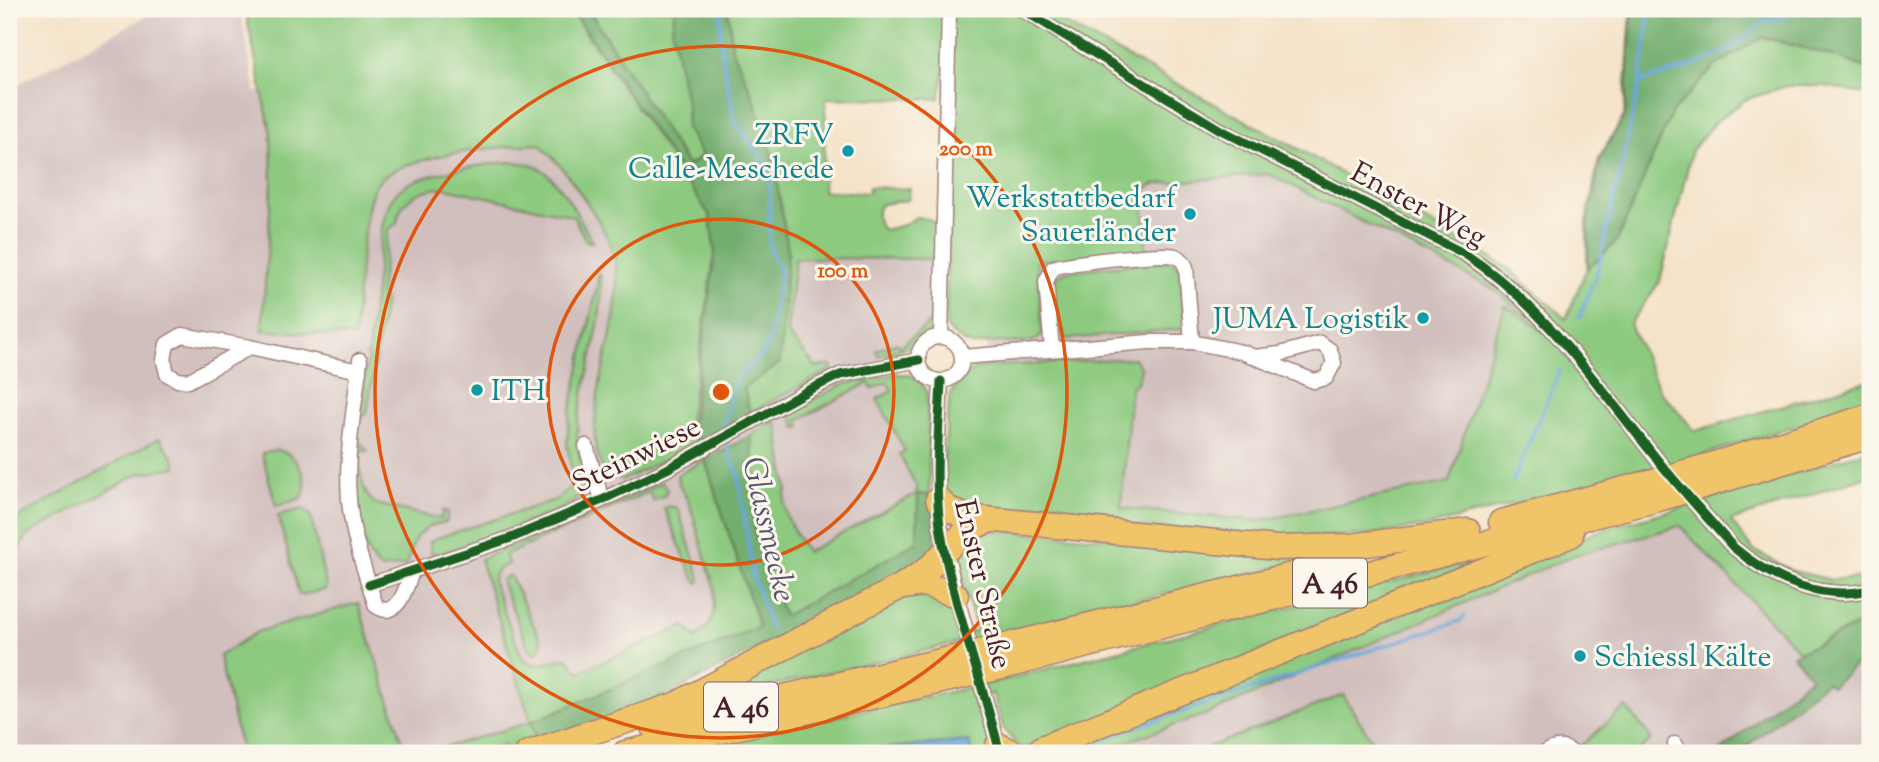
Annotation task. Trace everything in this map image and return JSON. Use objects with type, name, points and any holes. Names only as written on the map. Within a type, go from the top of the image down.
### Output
[{"type":"highway","name":"A 46","points":[[1717,472],[1870,416]]},
{"type":"highway","name":"A 46","points":[[625,753],[1717,472],[1870,436]]},
{"type":"highway","points":[[1036,751],[1650,491]]},
{"type":"highway","name":"A 46","points":[[1003,656],[1468,531],[1650,491]]},
{"type":"highway","points":[[938,499],[958,514],[1237,545],[1304,549],[1384,543],[1468,531]]},
{"type":"highway","points":[[528,753],[674,705],[898,589],[922,573],[972,527],[994,519]]},
{"type":"highway","points":[[898,589],[924,584],[956,594]]},
{"type":"highway","name":"A 46","points":[[537,753],[948,669]]},
{"type":"street","points":[[941,337],[949,9]]},
{"type":"street","name":"Enster Weg","points":[[1021,9],[1219,129],[1465,254],[1487,268],[1504,281],[1568,347],[1654,456],[1733,547],[1747,559],[1773,576],[1811,589],[1840,593],[1870,590]]},
{"type":"street","points":[[1052,350],[1046,281],[1053,268],[1168,255],[1181,259],[1186,267],[1192,342]]},
{"type":"street","points":[[250,347],[188,381],[178,380],[167,374],[164,360],[167,344],[182,335],[360,366],[349,460],[349,499],[357,545],[376,606],[380,609],[392,609],[401,599],[412,572]]},
{"type":"street","points":[[941,337],[957,345],[962,357],[955,376],[941,381],[927,376],[922,371],[919,360],[921,349],[926,343],[941,337]]},
{"type":"street","points":[[962,357],[1149,342],[1192,342],[1231,349],[1314,381],[1326,378],[1334,363],[1331,350],[1320,343],[1280,354],[1254,357]]},
{"type":"street","name":"Steinwiese","points":[[369,586],[511,538],[602,500],[716,443],[840,375],[919,360]]},
{"type":"street","name":"Enster Straße","points":[[941,381],[938,499],[945,551],[1004,750]]},
{"type":"street","name":"Steinwiese","points":[[586,446],[602,500]]},
{"type":"street","points":[[1545,753],[1558,748],[1565,748],[1572,753]]},
{"type":"shaded area","points":[[160,9],[240,9],[256,93],[426,9],[571,9],[710,216],[715,252],[935,247],[932,321],[898,348],[898,373],[916,377],[922,381],[927,392],[930,495],[936,540],[536,739],[480,753],[9,753],[9,89]]},
{"type":"shaded area","points":[[1269,174],[1494,289],[1553,340],[1504,305],[1449,482],[1258,521],[1120,508],[986,373],[987,343],[948,308],[1154,184]]},
{"type":"shaded area","points":[[1680,526],[1800,651],[1870,619],[1870,753],[1380,753],[1343,695],[1209,747],[1210,753],[1093,753],[1210,713],[1571,559]]},
{"type":"green space","points":[[245,9],[570,9],[710,216],[715,252],[689,422],[697,444],[623,480],[606,475],[596,448],[595,431],[599,389],[616,302],[614,258],[606,234],[592,210],[563,169],[539,144],[452,154],[428,159],[388,174],[376,184],[371,195],[361,257],[354,337],[262,330],[272,182],[271,133]]},
{"type":"green space","points":[[572,9],[588,9],[688,166],[702,156],[686,127],[687,107],[672,30],[675,9],[728,9],[732,48],[753,97],[773,158],[788,249],[780,363],[744,388],[750,413],[698,443],[692,422],[715,252],[710,216]]},
{"type":"green space","points":[[588,9],[675,9],[672,30],[687,107],[686,127],[702,156],[687,166]]},
{"type":"green space","points":[[728,9],[944,9],[946,63],[939,99],[826,98],[823,191],[868,193],[869,187],[910,189],[908,200],[882,204],[877,217],[884,230],[904,225],[916,217],[929,219],[939,225],[938,326],[910,347],[878,356],[876,350],[897,343],[900,347],[932,321],[934,259],[795,258],[787,333],[816,367],[831,365],[832,369],[750,413],[744,388],[773,158],[753,97],[732,48]]},
{"type":"green space","points":[[951,9],[1056,9],[1056,19],[1291,145],[1507,267],[1566,319],[1587,268],[1587,220],[1599,158],[1624,116],[1631,9],[1625,116],[1600,158],[1588,220],[1588,268],[1617,241],[1671,112],[1715,66],[1762,37],[1841,58],[1870,70],[1870,95],[1825,86],[1786,86],[1745,100],[1714,123],[1692,150],[1660,281],[1630,324],[1660,391],[1695,431],[1870,380],[1870,403],[1690,459],[1433,525],[1369,535],[1281,539],[968,511],[944,490],[943,466],[950,394],[963,377],[978,367],[1134,358],[1141,369],[1137,383],[1131,387],[1121,508],[1258,521],[1449,482],[1505,305],[1545,333],[1494,289],[1269,174],[1154,184],[1143,190],[1146,251],[1037,261],[1042,335],[1025,342],[972,345],[964,342],[946,325]]},
{"type":"green space","points":[[1632,9],[1870,9],[1870,70],[1841,58],[1763,37],[1715,66],[1672,112],[1617,241],[1588,268],[1588,220],[1600,158],[1625,115]]},
{"type":"green space","points":[[515,162],[536,166],[553,180],[582,222],[592,242],[586,241],[573,216],[446,188],[421,192],[414,196],[402,207],[397,223],[388,230],[380,294],[385,300],[367,413],[361,418],[382,227],[391,201],[402,188],[439,173]]},
{"type":"green space","points":[[1173,262],[1180,269],[1184,326],[1181,329],[1067,339],[1063,335],[1053,302],[1053,286],[1058,276],[1074,270]]},
{"type":"green space","points":[[600,272],[598,328],[578,422],[577,439],[585,488],[573,502],[555,512],[437,555],[431,552],[430,542],[434,539],[555,500],[570,488],[573,476],[567,445],[569,418]]},
{"type":"green space","points":[[898,374],[916,378],[927,392],[930,495],[918,495],[917,542],[783,617],[755,533],[752,435],[773,422],[777,424],[787,490],[786,514],[807,552],[916,494],[917,487],[899,454],[905,451],[877,399],[892,391],[887,382],[872,389],[868,383],[798,420],[801,427],[796,428],[791,415],[793,410],[844,384]]},
{"type":"green space","points":[[752,435],[755,533],[784,616],[917,542],[918,494],[930,495],[934,521],[934,547],[928,562],[636,711],[536,739],[531,722],[759,627],[705,460]]},
{"type":"green space","points":[[159,438],[174,458],[176,467],[138,474],[27,535],[9,566],[9,523]]},
{"type":"green space","points":[[359,442],[368,451],[359,452],[364,487],[366,494],[376,504],[441,519],[443,510],[448,512],[446,522],[430,526],[416,537],[406,565],[382,569],[365,546],[355,490]]},
{"type":"green space","points":[[277,450],[291,456],[300,468],[305,483],[302,498],[276,506],[262,453]]},
{"type":"green space","points":[[1870,450],[1870,475],[1731,521],[1753,550],[1793,571],[1831,580],[1870,577],[1870,619],[1800,652],[1680,526],[1573,556],[1210,713],[1093,753],[1057,753],[1059,747],[1604,529]]},
{"type":"green space","points":[[705,460],[760,627],[531,722],[480,559],[577,521],[662,482],[667,490],[665,495],[653,501],[649,492],[505,555],[509,564],[497,571],[493,583],[521,655],[531,663],[541,664],[564,658],[579,672],[685,626],[696,638],[712,620],[715,590],[689,502],[679,485],[677,475]]},
{"type":"green space","points":[[664,508],[677,508],[679,512],[699,576],[698,583]]},
{"type":"green space","points":[[303,509],[310,513],[326,586],[325,590],[299,595],[278,515]]},
{"type":"green space","points":[[981,530],[1338,553],[688,705],[900,594],[930,589],[948,600],[958,635],[977,630],[955,557]]},
{"type":"green space","points":[[1496,555],[1021,749],[1004,730],[993,694],[980,697],[994,753],[971,753],[969,741],[880,749],[879,753],[665,753],[990,683]]},
{"type":"green space","points":[[510,575],[542,643],[539,651],[535,653],[529,649],[502,584],[503,579]]},
{"type":"green space","points":[[358,603],[406,753],[242,753],[219,656],[257,632]]},
{"type":"green space","points":[[1870,620],[1870,652],[1832,686],[1826,682],[1738,753],[1718,753],[1811,677],[1793,655]]},
{"type":"green space","points":[[1343,695],[1380,753],[1210,753],[1209,747]]},
{"type":"green space","points":[[1626,707],[1652,739],[1635,753],[1584,753],[1579,747]]},
{"type":"green space","points":[[531,722],[536,739],[476,753],[425,753]]},
{"type":"water","points":[[969,741],[971,753],[879,753],[879,749]]},
{"type":"waterway","name":"Glassmecke","points":[[721,9],[720,39],[734,121],[767,165],[770,185],[769,246],[780,273],[770,339],[762,355],[736,379],[724,422],[725,432]]},
{"type":"waterway","points":[[1579,318],[1597,273],[1640,82],[1650,9]]},
{"type":"waterway","points":[[1640,82],[1695,65],[1730,49],[1764,22],[1780,19],[1798,9]]},
{"type":"waterway","points":[[1513,481],[1560,370]]},
{"type":"waterway","name":"Glassmecke","points":[[726,440],[738,473],[753,576],[771,628]]},
{"type":"waterway","points":[[1067,753],[1123,731],[1460,621],[1465,616]]},
{"type":"waterway","name":"Glassmecke","points":[[846,747],[848,753]]},
{"type":"cycle path","points":[[1021,9],[1219,129],[1465,254],[1493,274],[1543,320],[1671,477],[1733,547],[1763,569],[1797,585],[1832,592],[1870,590]]},
{"type":"cycle path","points":[[369,585],[511,538],[602,500],[667,469],[840,375],[919,360]]},
{"type":"cycle path","points":[[941,381],[937,472],[940,526],[951,582],[1000,753]]},
{"type":"place","name":"ZRFV Calle-Meschede","points":[[848,151]]},
{"type":"place","name":"Werkstattbedarf Sauerländer","points":[[1190,214]]},
{"type":"place","name":"JUMA Logistik","points":[[1423,318]]},
{"type":"place","name":"ITH","points":[[477,390]]},
{"type":"place","name":"Schiessl Kälte","points":[[1580,656]]}]
